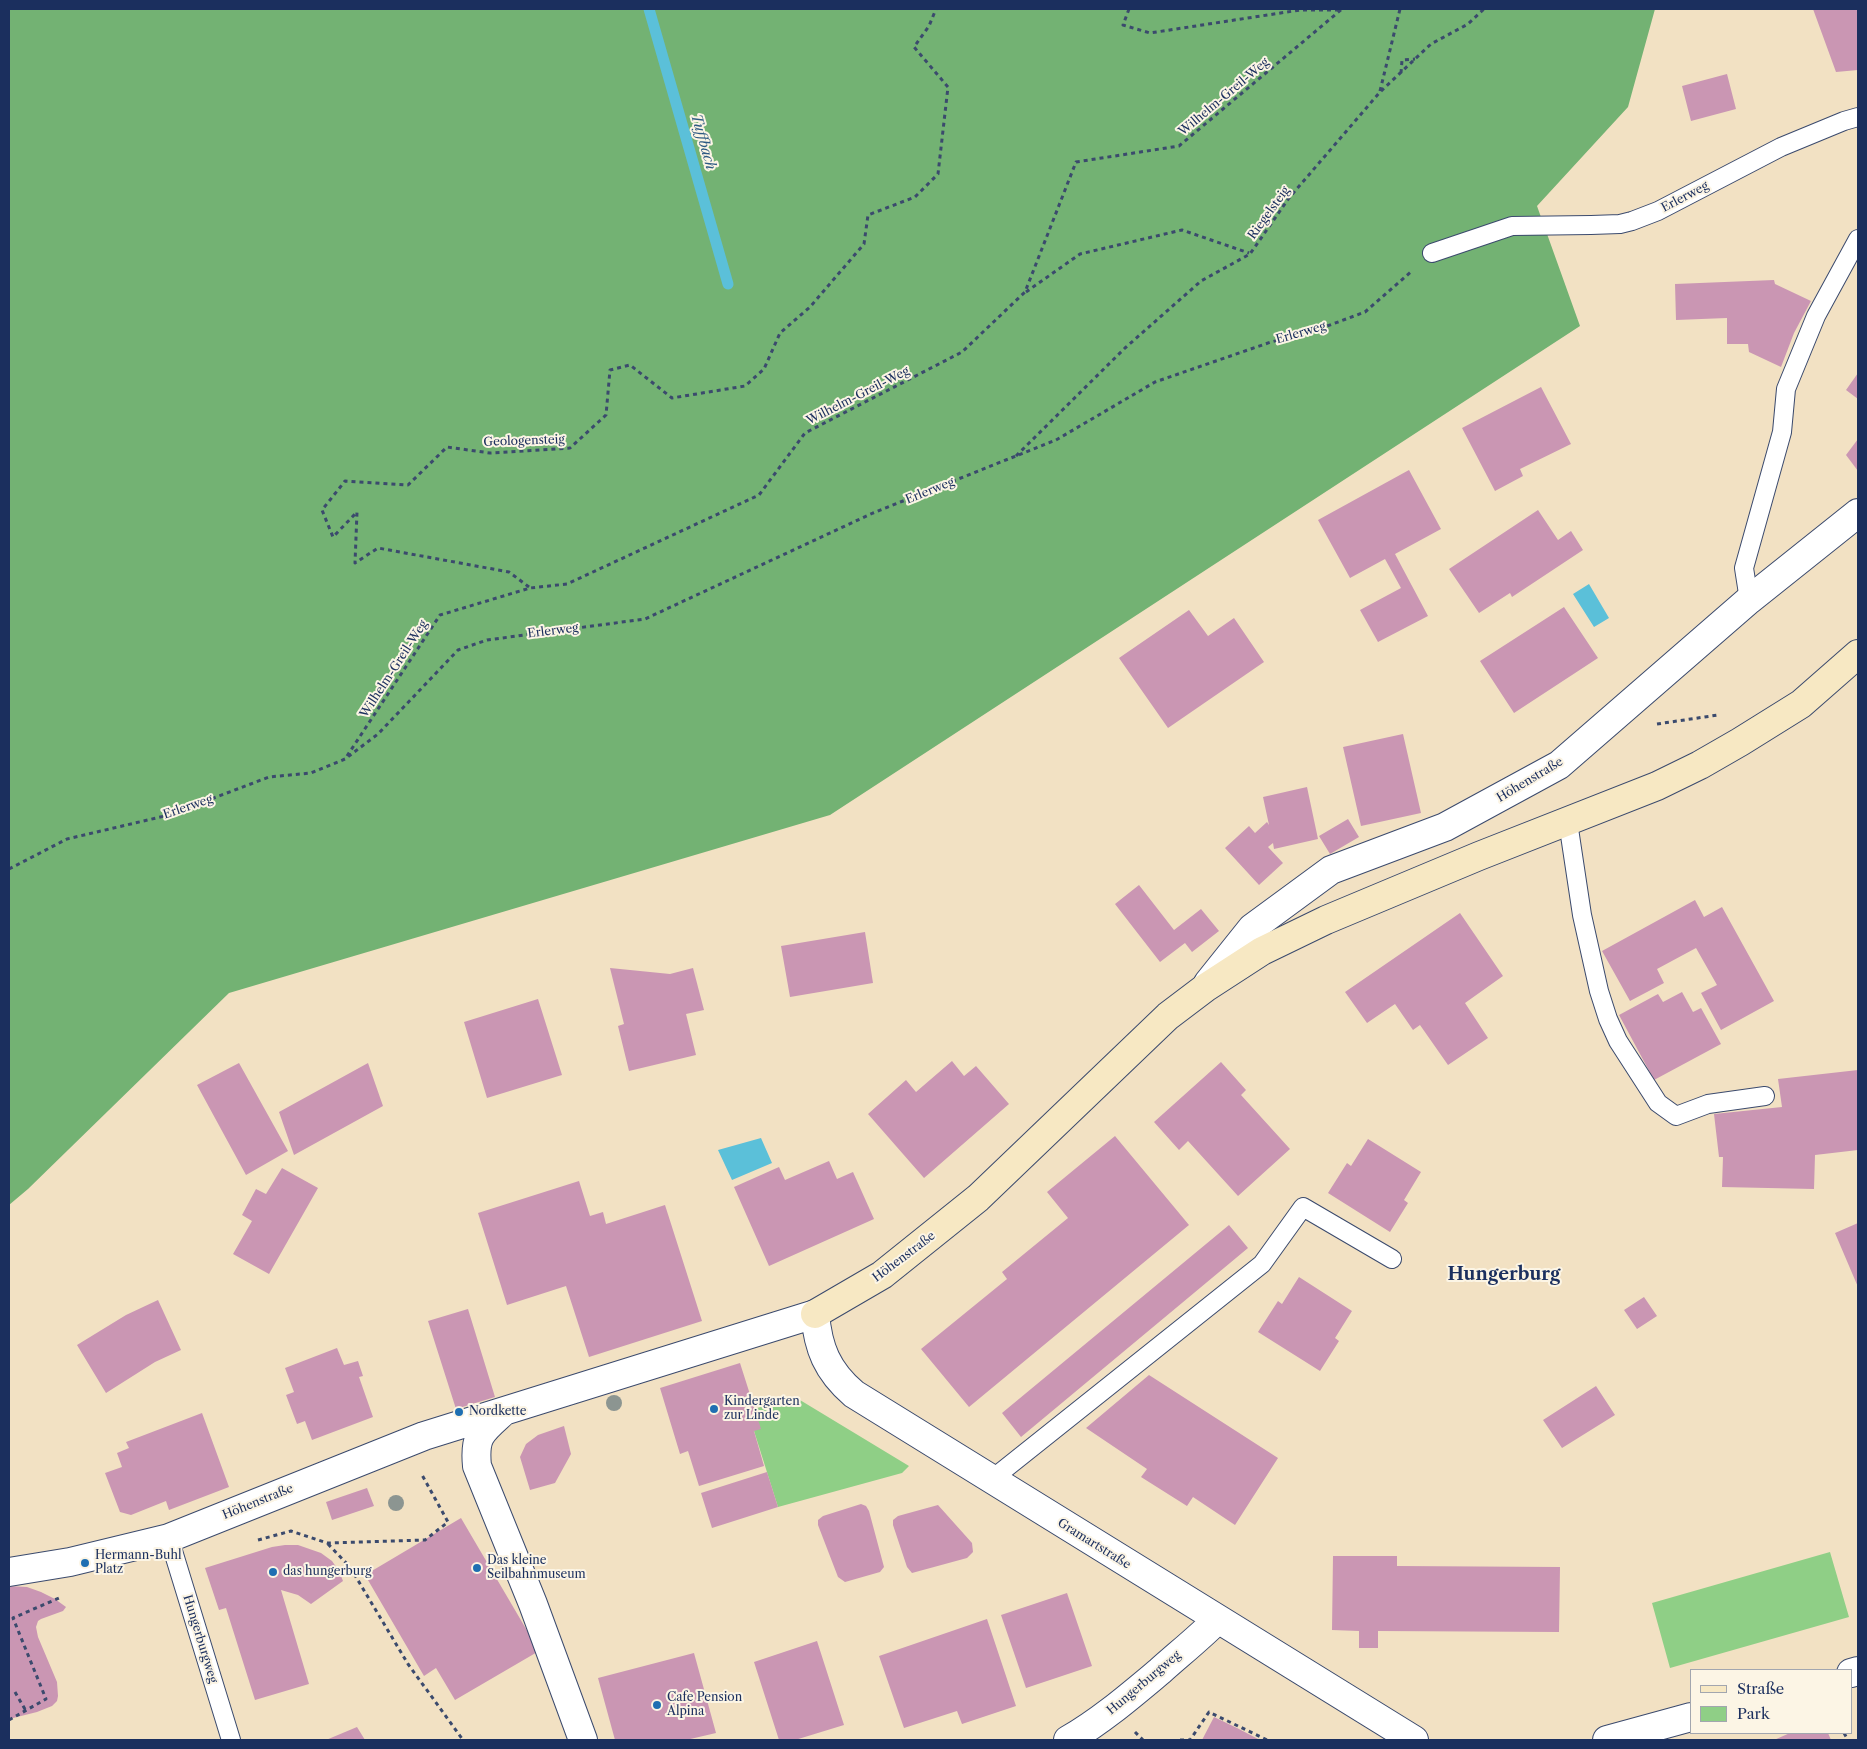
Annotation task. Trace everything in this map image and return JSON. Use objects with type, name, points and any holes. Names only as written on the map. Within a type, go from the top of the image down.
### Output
[{"type":"street","name":"Höhenstraße","points":[[1205,988],[1252,928],[1332,870],[1445,827],[1559,765],[1750,600],[1858,514]]},
{"type":"street","name":"Höhenstraße","points":[[9,1572],[70,1562],[169,1538],[424,1436],[815,1314],[882,1275],[978,1198],[1168,1016],[1205,988],[1262,951],[1303,931],[1478,856],[1657,786],[1740,742],[1801,704],[1858,654]]},
{"type":"street","name":"Gramartstraße","points":[[815,1314],[817,1336],[823,1354],[842,1384],[854,1394],[1414,1740]]},
{"type":"street","name":"Höhenstraße","points":[[502,1413],[482,1431],[476,1448],[478,1466],[533,1604],[583,1740]]},
{"type":"street","name":"Hungerburgweg","points":[[1068,1740],[1131,1696],[1217,1620]]},
{"type":"street","points":[[1607,1740],[1690,1717]]},
{"type":"lane","name":"Erlerweg","points":[[1432,253],[1512,226],[1620,224],[1632,221],[1658,211],[1781,146],[1858,117]]},
{"type":"lane","points":[[1750,600],[1744,568],[1782,432],[1786,390],[1816,316],[1858,238]]},
{"type":"lane","points":[[1568,822],[1582,915],[1599,991],[1618,1041],[1658,1103],[1676,1116],[1708,1104],[1764,1096]]},
{"type":"lane","points":[[991,1480],[1262,1264],[1303,1207],[1392,1259]]},
{"type":"lane","name":"Hungerburgweg","points":[[169,1538],[231,1740]]},
{"type":"path","name":"Geologensteig","points":[[530,588],[509,572],[378,548],[355,563],[356,512],[332,537],[322,510],[345,481],[408,485],[447,448],[490,453],[570,448],[606,415],[610,370],[630,365],[672,398],[745,386],[764,369],[780,333],[810,307],[864,244],[868,215],[915,197],[938,174],[948,87],[914,47],[928,26],[936,9]]},
{"type":"path","points":[[1129,9],[1122,25],[1150,34],[1300,10],[1341,10]]},
{"type":"path","points":[[1380,92],[1400,9]]},
{"type":"path","name":"Riegelsteig","points":[[1014,458],[1125,348],[1202,281],[1250,254],[1289,198],[1380,92],[1431,44],[1468,24],[1484,9]]},
{"type":"path","name":"Wilhelm-Greil-Weg","points":[[345,759],[440,615],[530,588],[566,584],[759,495],[806,433],[962,352],[1025,292],[1076,162],[1179,146],[1341,10]]},
{"type":"path","points":[[1402,73],[1402,60],[1416,59]]},
{"type":"path","points":[[1025,292],[1080,254],[1182,230],[1250,254]]},
{"type":"path","name":"Erlerweg","points":[[9,869],[67,839],[169,815],[269,777],[311,773],[345,759],[378,734],[458,650],[487,640],[645,619],[873,514],[1056,440],[1155,382],[1271,342],[1311,332],[1365,312],[1432,253]]},
{"type":"path","points":[[1656,724],[1723,714]]},
{"type":"path","points":[[430,1489],[448,1522],[426,1540],[327,1543],[350,1567],[408,1664],[463,1740]]},
{"type":"path","points":[[9,1720],[46,1699],[13,1618]]},
{"type":"path","points":[[15,1692],[26,1711]]},
{"type":"path","points":[[1180,1740],[1190,1740],[1209,1712],[1267,1740]]},
{"type":"path","points":[[1133,1731],[1143,1740]]},
{"type":"green space","points":[[9,9],[1655,9],[1628,107],[1537,206],[1580,326],[830,815],[229,993],[28,1189],[9,1205]]},
{"type":"green space","points":[[795,1397],[909,1466],[902,1473],[778,1507],[754,1431],[754,1409]]},
{"type":"green space","points":[[1830,1552],[1849,1617],[1670,1668],[1652,1603]]},
{"type":"water","points":[[1589,584],[1609,618],[1594,627],[1573,594]]},
{"type":"water","points":[[761,1138],[772,1163],[732,1180],[718,1150]]},
{"type":"building","points":[[1813,9],[1858,9],[1858,70],[1836,72]]},
{"type":"building","points":[[1727,74],[1736,109],[1691,121],[1682,86]]},
{"type":"building","points":[[1774,280],[1775,284],[1811,301],[1794,333],[1781,367],[1749,352],[1748,344],[1727,344],[1727,318],[1676,320],[1675,284]]},
{"type":"building","points":[[1858,373],[1858,399],[1846,390]]},
{"type":"building","points":[[1541,387],[1571,444],[1520,469],[1523,476],[1495,491],[1462,428]]},
{"type":"building","points":[[1858,439],[1858,471],[1846,455]]},
{"type":"building","points":[[1409,470],[1441,529],[1395,554],[1428,616],[1378,642],[1360,610],[1401,588],[1385,559],[1350,578],[1318,520]]},
{"type":"building","points":[[1538,510],[1558,540],[1571,531],[1583,550],[1512,597],[1510,593],[1479,613],[1449,569]]},
{"type":"building","points":[[1564,607],[1598,658],[1514,713],[1480,661]]},
{"type":"building","points":[[1189,610],[1208,636],[1234,618],[1264,662],[1168,728],[1119,658]]},
{"type":"building","points":[[1403,734],[1421,813],[1361,826],[1343,747]]},
{"type":"building","points":[[1307,787],[1318,839],[1274,849],[1273,843],[1268,847],[1283,863],[1259,885],[1225,848],[1249,826],[1255,833],[1267,822],[1269,825],[1263,797]]},
{"type":"building","points":[[1348,819],[1359,837],[1330,854],[1319,836]]},
{"type":"building","points":[[1139,885],[1174,930],[1201,909],[1219,931],[1192,952],[1185,943],[1160,962],[1115,904]]},
{"type":"building","points":[[1695,900],[1704,917],[1722,907],[1774,1001],[1721,1030],[1701,993],[1717,985],[1696,948],[1657,969],[1664,983],[1630,1001],[1602,951]]},
{"type":"building","points":[[1460,913],[1503,976],[1465,1003],[1488,1038],[1448,1065],[1420,1025],[1413,1030],[1395,1004],[1367,1023],[1345,992]]},
{"type":"building","points":[[865,932],[873,983],[790,997],[781,946]]},
{"type":"building","points":[[610,968],[670,974],[693,968],[704,1010],[686,1014],[696,1055],[629,1071],[618,1026],[624,1024]]},
{"type":"building","points":[[1682,992],[1693,1012],[1701,1008],[1721,1044],[1654,1080],[1619,1015],[1658,994],[1663,1002]]},
{"type":"building","points":[[538,999],[562,1075],[487,1098],[464,1022]]},
{"type":"building","points":[[952,1061],[964,1076],[976,1066],[1009,1104],[924,1178],[868,1114],[906,1080],[916,1092]]},
{"type":"building","points":[[1221,1062],[1246,1090],[1241,1095],[1290,1149],[1238,1196],[1188,1141],[1179,1150],[1154,1122]]},
{"type":"building","points":[[239,1063],[288,1151],[246,1175],[197,1085]]},
{"type":"building","points":[[368,1063],[383,1106],[294,1155],[279,1112]]},
{"type":"building","points":[[1858,1070],[1858,1150],[1815,1155],[1814,1189],[1722,1187],[1723,1157],[1719,1157],[1714,1114],[1782,1107],[1778,1079]]},
{"type":"building","points":[[1115,1136],[1189,1225],[969,1407],[921,1349],[1007,1279],[1002,1272],[1068,1218],[1047,1192]]},
{"type":"building","points":[[1368,1139],[1421,1172],[1404,1200],[1408,1203],[1390,1232],[1328,1193],[1347,1163],[1351,1166]]},
{"type":"building","points":[[829,1161],[837,1179],[853,1172],[874,1219],[769,1266],[734,1187],[779,1167],[785,1180]]},
{"type":"building","points":[[282,1168],[318,1188],[269,1274],[233,1254],[252,1221],[242,1215],[256,1189],[266,1194]]},
{"type":"building","points":[[579,1181],[590,1216],[603,1212],[606,1224],[665,1205],[702,1321],[589,1357],[566,1286],[507,1305],[478,1213]]},
{"type":"building","points":[[1858,1223],[1858,1287],[1835,1233]]},
{"type":"building","points":[[1229,1225],[1248,1248],[1021,1437],[1002,1413]]},
{"type":"building","points":[[1299,1277],[1352,1311],[1335,1338],[1339,1341],[1320,1371],[1258,1332],[1278,1301],[1282,1304]]},
{"type":"building","points":[[1644,1297],[1657,1316],[1637,1329],[1624,1310]]},
{"type":"building","points":[[158,1300],[181,1350],[155,1362],[106,1393],[77,1345],[126,1315]]},
{"type":"building","points":[[468,1309],[495,1397],[456,1409],[428,1321]]},
{"type":"building","points":[[337,1348],[344,1365],[358,1361],[363,1376],[359,1377],[373,1417],[312,1440],[305,1421],[297,1424],[286,1395],[294,1392],[285,1368]]},
{"type":"building","points":[[740,1363],[761,1429],[754,1431],[764,1466],[699,1486],[688,1451],[680,1454],[660,1388]]},
{"type":"building","points":[[1149,1375],[1278,1458],[1235,1525],[1193,1497],[1187,1506],[1141,1477],[1147,1469],[1086,1428]]},
{"type":"building","points":[[1596,1386],[1615,1415],[1562,1448],[1543,1420]]},
{"type":"building","points":[[202,1413],[229,1487],[169,1510],[166,1501],[131,1515],[120,1512],[105,1473],[122,1467],[117,1453],[129,1448],[126,1442]]},
{"type":"building","points":[[564,1426],[571,1454],[555,1483],[530,1490],[520,1457],[526,1444],[538,1435]]},
{"type":"building","points":[[767,1472],[778,1507],[712,1528],[701,1493]]},
{"type":"building","points":[[367,1488],[374,1506],[332,1520],[326,1502]]},
{"type":"building","points":[[861,1504],[866,1506],[869,1511],[884,1567],[880,1572],[845,1582],[838,1577],[818,1525],[818,1520],[823,1516]]},
{"type":"building","points":[[938,1505],[972,1543],[973,1552],[967,1558],[912,1573],[907,1567],[893,1520],[898,1516]]},
{"type":"building","points":[[461,1518],[539,1651],[455,1700],[436,1668],[424,1676],[365,1575]]},
{"type":"building","points":[[298,1545],[321,1553],[332,1561],[343,1581],[311,1604],[298,1595],[281,1590],[309,1684],[255,1700],[226,1608],[219,1610],[205,1568],[272,1547]]},
{"type":"building","points":[[1333,1556],[1397,1556],[1397,1566],[1560,1567],[1559,1632],[1378,1631],[1378,1648],[1359,1648],[1359,1631],[1332,1630]]},
{"type":"building","points":[[9,1586],[27,1587],[41,1592],[66,1607],[63,1611],[38,1621],[36,1627],[38,1637],[57,1682],[57,1701],[52,1706],[37,1712],[9,1719]]},
{"type":"building","points":[[1067,1593],[1092,1666],[1026,1688],[1001,1615]]},
{"type":"building","points":[[987,1619],[1016,1706],[962,1724],[957,1711],[904,1728],[879,1656]]},
{"type":"building","points":[[817,1641],[844,1725],[795,1740],[779,1740],[754,1662]]},
{"type":"building","name":"Cafe Pension Alpina","points":[[694,1653],[716,1733],[686,1740],[615,1740],[598,1678]]},
{"type":"building","points":[[1214,1717],[1237,1728],[1260,1740],[1202,1740]]},
{"type":"building","points":[[357,1727],[365,1740],[326,1740]]},
{"type":"building","points":[[1788,1734],[1828,1734],[1831,1740],[1774,1740]]},
{"type":"waterway","name":"Tuffbach","points":[[649,9],[728,284]]},
{"type":"place","name":"Kindergarten zur Linde","points":[[714,1409]]},
{"type":"place","name":"Nordkette","points":[[459,1412]]},
{"type":"place","name":"Hermann-Buhl Platz","points":[[85,1563]]},
{"type":"place","name":"Das kleine Seilbahnmuseum","points":[[477,1568]]},
{"type":"place","name":"das hungerburg","points":[[273,1572]]},
{"type":"place","name":"Cafe Pension Alpina","points":[[657,1705]]},
{"type":"district","name":"Hungerburg","points":[[1504,1275]]}]
